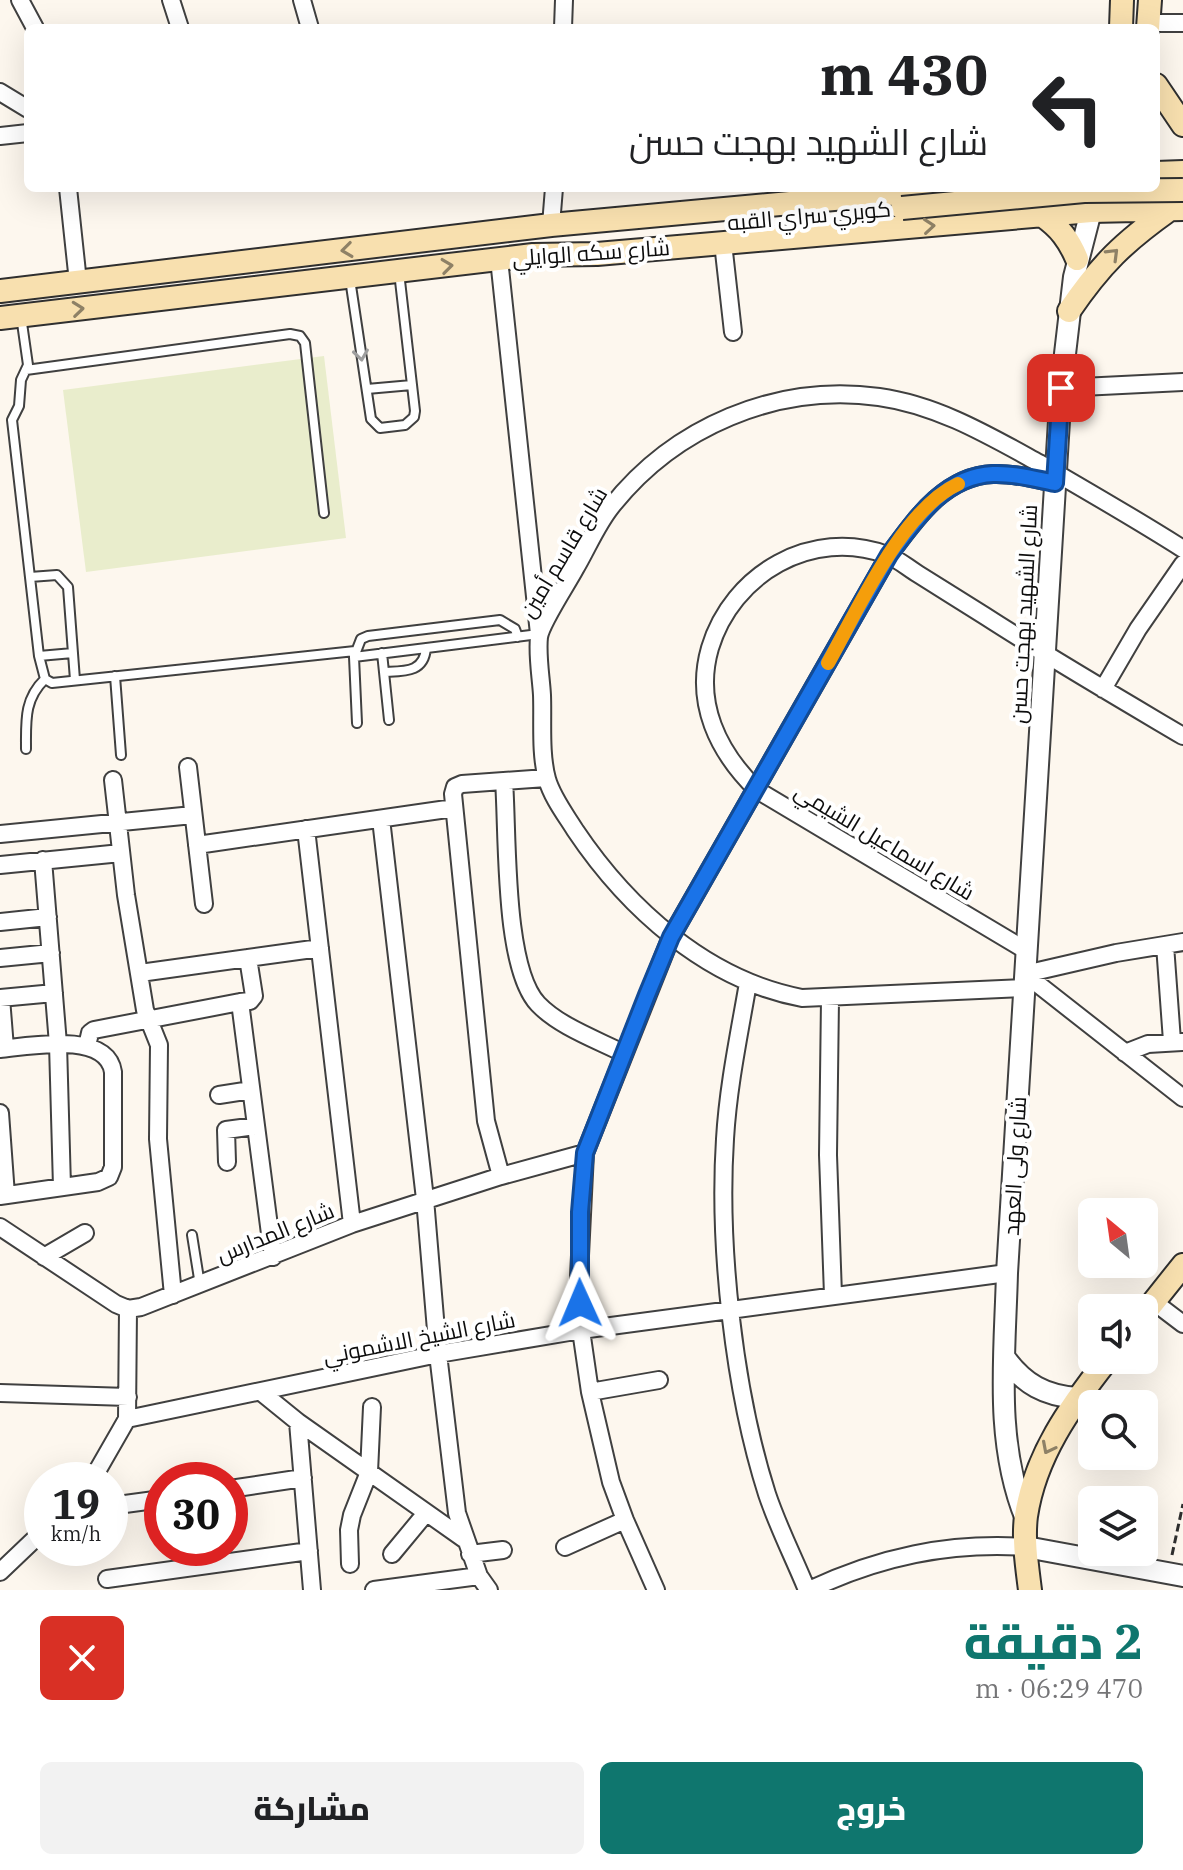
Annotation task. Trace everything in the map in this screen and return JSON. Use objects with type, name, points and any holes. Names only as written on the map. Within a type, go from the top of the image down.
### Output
[{"type":"main road","points":[[1121,24],[1122,0]]},
{"type":"main road","points":[[1148,24],[1150,0]]},
{"type":"main road","points":[[1160,97],[1183,125]]},
{"type":"main road","points":[[1160,173],[1183,172]]},
{"type":"main road","name":"كوبري سراي القبه","points":[[1160,190],[1183,190]]},
{"type":"main road","name":"شارع سكه الوايلي","points":[[0,291],[551,225],[910,192]]},
{"type":"main road","name":"كوبري سراي القبه","points":[[533,255],[562,242],[594,234],[1073,192]]},
{"type":"main road","points":[[1091,211],[1099,192]]},
{"type":"main road","points":[[1069,311],[1096,271],[1130,238],[1176,210]]},
{"type":"main road","name":"شارع سكه الوايلي","points":[[10,317],[533,255],[597,254],[1091,211],[1176,210]]},
{"type":"main road","points":[[1043,216],[1064,235],[1077,259]]},
{"type":"main road","points":[[1158,1297],[1183,1265]]},
{"type":"main road","points":[[1084,1390],[1096,1374]]},
{"type":"main road","points":[[1030,1590],[1026,1519],[1035,1476],[1047,1449],[1078,1398]]},
{"type":"street","points":[[20,0],[33,24]]},
{"type":"street","points":[[171,0],[179,24]]},
{"type":"street","points":[[302,0],[309,24]]},
{"type":"street","points":[[563,24],[564,0]]},
{"type":"street","points":[[1160,25],[1183,23]]},
{"type":"street","points":[[0,92],[24,107]]},
{"type":"street","points":[[0,136],[24,133]]},
{"type":"street","points":[[68,192],[78,282]]},
{"type":"street","points":[[551,225],[554,192]]},
{"type":"street","name":"شارع الشهيد بهجت حسن","points":[[1025,981],[1061,388],[1077,259],[1091,211]]},
{"type":"street","points":[[723,243],[733,332]]},
{"type":"street","points":[[499,259],[539,634]]},
{"type":"street","points":[[1061,388],[1183,382]]},
{"type":"street","name":"شارع قاسم أمين","points":[[1183,549],[965,424],[925,407],[879,397],[835,394],[806,397],[748,409],[695,434],[670,449],[636,478],[608,510],[539,634],[546,778],[588,849],[643,913],[671,937],[748,983],[774,993],[830,999],[1025,981],[1183,942]]},
{"type":"street","points":[[656,1590],[611,1482],[590,1392],[581,1330],[580,1212],[585,1153],[671,937],[889,555],[918,516],[950,488],[991,473],[1055,478]]},
{"type":"street","name":"شارع اسماعيل الشيمي","points":[[1027,951],[757,790],[736,769],[720,745],[709,717],[705,688],[707,659],[715,630],[729,605],[761,574],[800,553],[844,547],[889,555],[1045,655],[1183,736]]},
{"type":"street","points":[[1103,689],[1138,629],[1183,564]]},
{"type":"street","points":[[188,767],[204,904]]},
{"type":"street","points":[[501,1176],[486,1121],[453,794],[455,787],[462,784],[546,778]]},
{"type":"street","points":[[113,780],[140,973],[148,1018],[159,1045],[158,1139],[173,1295]]},
{"type":"street","points":[[504,781],[512,909],[518,962],[525,984],[549,1014],[623,1053]]},
{"type":"street","points":[[197,845],[454,808]]},
{"type":"street","points":[[0,834],[193,815]]},
{"type":"street","points":[[374,1590],[484,1583],[467,1547],[457,1513],[381,819]]},
{"type":"street","points":[[62,828],[66,858]]},
{"type":"street","points":[[306,829],[352,1224]]},
{"type":"street","points":[[0,865],[121,853]]},
{"type":"street","points":[[43,860],[58,1044],[62,1187]]},
{"type":"street","points":[[0,922],[48,917]]},
{"type":"street","points":[[1125,1053],[1148,1044],[1178,1042],[1165,945]]},
{"type":"street","points":[[140,973],[320,948]]},
{"type":"street","points":[[0,958],[51,953]]},
{"type":"street","points":[[95,1049],[90,1033],[94,1030],[250,1001],[254,996],[248,958]]},
{"type":"street","points":[[1025,981],[1183,1098]]},
{"type":"street","name":"شارع ولى العهد","points":[[1025,981],[1007,1273],[1005,1358],[1007,1460],[1026,1519]]},
{"type":"street","points":[[748,983],[725,1138],[723,1188],[731,1308],[756,1456],[768,1498],[808,1590],[853,1570],[914,1552],[990,1545],[1026,1547],[1176,1575]]},
{"type":"street","points":[[0,1113],[3,1195],[104,1181],[112,1172],[113,1072],[109,1058],[95,1049],[58,1044],[3,1049],[0,998],[54,993]]},
{"type":"street","points":[[830,999],[828,1155],[833,1295]]},
{"type":"street","points":[[240,1002],[273,1257]]},
{"type":"street","points":[[219,1095],[251,1090]]},
{"type":"street","points":[[227,1162],[226,1130],[256,1126]]},
{"type":"street","name":"شارع المدارس","points":[[128,1309],[200,1285],[352,1224],[425,1199],[585,1153]]},
{"type":"street","points":[[0,1227],[128,1309],[127,1419],[102,1462]]},
{"type":"street","points":[[44,1257],[85,1233]]},
{"type":"street","name":"شارع الشيخ الاشموني","points":[[127,1419],[438,1354],[581,1330],[1007,1273]]},
{"type":"street","points":[[1158,1312],[1183,1324]]},
{"type":"street","points":[[1005,1358],[1028,1384],[1060,1397],[1078,1398]]},
{"type":"street","points":[[590,1392],[659,1380]]},
{"type":"street","points":[[261,1392],[426,1513],[467,1547],[503,1550]]},
{"type":"street","points":[[0,1393],[128,1397]]},
{"type":"street","points":[[350,1564],[352,1515],[369,1472],[372,1407]]},
{"type":"street","points":[[298,1422],[312,1590]]},
{"type":"street","points":[[248,1486],[303,1478]]},
{"type":"street","points":[[392,1554],[426,1513]]},
{"type":"street","points":[[565,1547],[625,1520]]},
{"type":"street","points":[[0,1572],[24,1549]]},
{"type":"street","points":[[107,1579],[309,1551]]},
{"type":"lane","points":[[350,278],[371,419],[374,425],[405,425],[414,417],[399,272]]},
{"type":"lane","points":[[10,317],[28,365],[21,380],[19,406],[12,420],[39,656],[45,679],[52,683],[382,653],[539,634]]},
{"type":"lane","points":[[26,370],[290,334],[300,336],[305,343],[324,513]]},
{"type":"lane","points":[[367,389],[412,385]]},
{"type":"lane","points":[[30,577],[57,575],[65,583],[75,680]]},
{"type":"lane","points":[[357,723],[355,654],[361,639],[500,620],[515,629],[518,637]]},
{"type":"lane","points":[[384,672],[412,670],[419,666],[426,648]]},
{"type":"lane","points":[[39,656],[73,653]]},
{"type":"lane","points":[[382,653],[389,720]]},
{"type":"lane","points":[[115,676],[121,755]]},
{"type":"lane","points":[[26,749],[26,711],[33,693],[45,679]]},
{"type":"lane","points":[[192,1235],[200,1285]]},
{"type":"path","points":[[1176,1575],[1183,1504]]},
{"type":"green space","points":[[324,356],[346,538],[86,572],[63,390]]},
{"type":"slow traffic","points":[[828,663],[889,555],[918,516],[958,484]]},
{"type":"route","points":[[580,1303],[580,1212],[585,1153],[671,937],[889,555],[918,516],[950,488],[991,473],[1013,474],[1055,483],[1061,388]]}]
